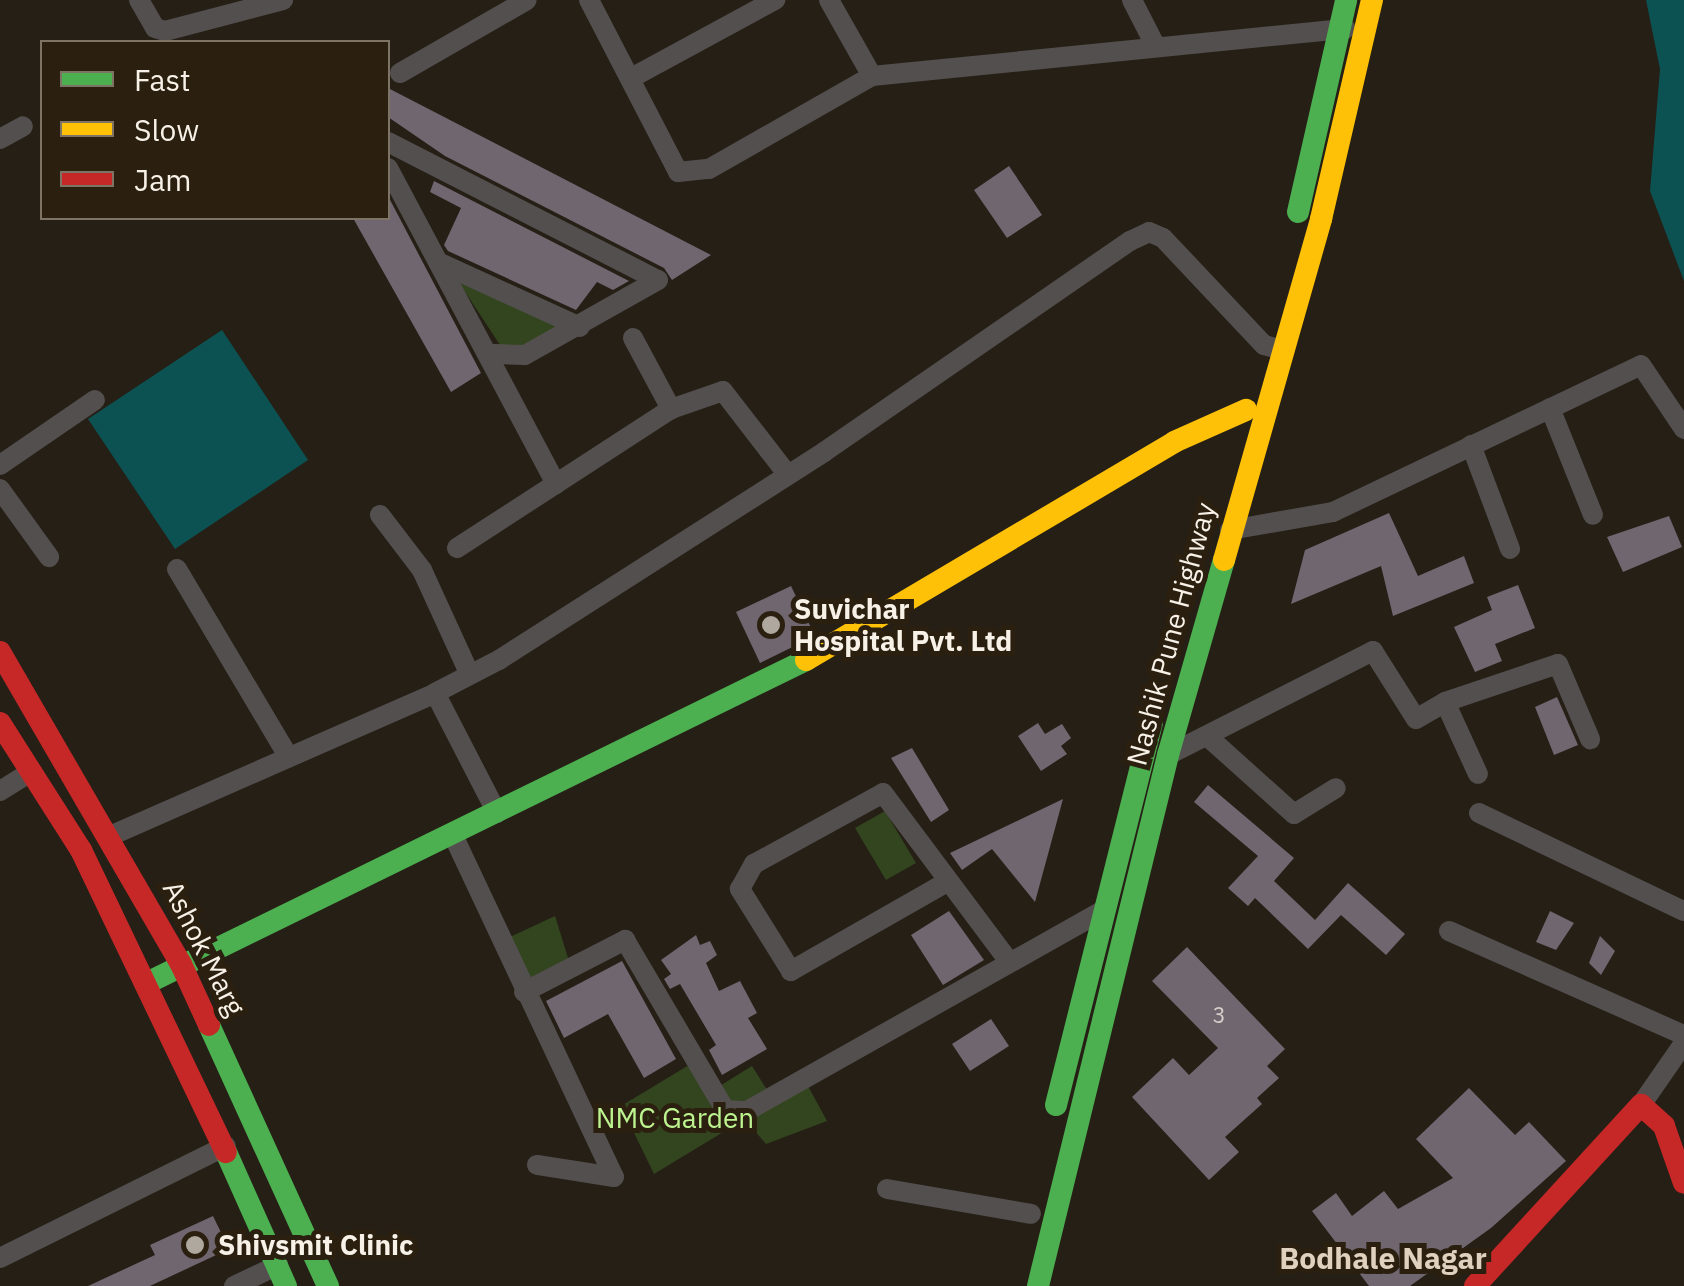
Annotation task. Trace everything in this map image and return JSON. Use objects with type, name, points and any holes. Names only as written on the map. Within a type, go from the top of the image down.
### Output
[{"type":"main road","name":"Nashik Pune Highway","points":[[1038,1286],[1168,756],[1230,530],[1273,348],[1346,0]]},
{"type":"main road","name":"Nashik Pune Highway","points":[[1014,1286],[1102,911],[1246,410],[1273,348],[1372,0]]},
{"type":"main road","points":[[150,982],[853,638],[1174,442],[1246,410]]},
{"type":"main road","name":"Ashok Marg","points":[[0,652],[181,964],[328,1286]]},
{"type":"main road","points":[[0,722],[81,850],[150,982],[282,1276]]},
{"type":"main road","points":[[1475,1286],[1640,1104],[1664,1126],[1684,1183]]},
{"type":"street","points":[[139,0],[154,28],[166,31],[283,0]]},
{"type":"street","points":[[400,73],[527,0]]},
{"type":"street","points":[[588,0],[633,76],[662,149],[678,172],[690,174],[872,76],[1338,28],[1365,31]]},
{"type":"street","points":[[633,76],[775,0]]},
{"type":"street","points":[[830,0],[872,76]]},
{"type":"street","points":[[1132,0],[1156,47]]},
{"type":"street","points":[[0,139],[23,126]]},
{"type":"street","points":[[390,143],[658,280],[524,355],[487,354]]},
{"type":"street","points":[[390,172],[556,484]]},
{"type":"street","points":[[110,836],[470,675],[788,475],[1150,232],[1176,248],[1273,348]]},
{"type":"street","points":[[438,262],[580,327]]},
{"type":"street","points":[[633,338],[670,410]]},
{"type":"street","points":[[1230,530],[1333,512],[1641,365],[1684,429]]},
{"type":"street","points":[[456,548],[670,410],[723,391],[788,475]]},
{"type":"street","points":[[0,465],[95,400]]},
{"type":"street","points":[[1550,408],[1593,515]]},
{"type":"street","points":[[1472,444],[1510,549]]},
{"type":"street","points":[[0,489],[49,557]]},
{"type":"street","points":[[380,515],[422,570],[470,675]]},
{"type":"street","points":[[177,569],[288,754]]},
{"type":"street","points":[[1168,756],[1373,652],[1412,717],[1555,663],[1590,740]]},
{"type":"street","points":[[435,693],[497,813]]},
{"type":"street","points":[[1444,702],[1478,774]]},
{"type":"street","points":[[1207,736],[1294,814],[1336,788]]},
{"type":"street","points":[[0,792],[31,772]]},
{"type":"street","points":[[947,882],[791,971],[740,888],[754,864],[883,794],[1007,959]]},
{"type":"street","points":[[1479,813],[1684,911]]},
{"type":"street","points":[[452,833],[614,1177],[537,1165]]},
{"type":"street","points":[[524,992],[625,940],[725,1110],[747,1111],[823,1074],[1007,959],[1102,911]]},
{"type":"street","points":[[1449,931],[1684,1034]]},
{"type":"street","points":[[1640,1104],[1684,1043]]},
{"type":"street","points":[[0,1258],[226,1146]]},
{"type":"street","points":[[886,1188],[1031,1214]]},
{"type":"street","points":[[234,1286],[282,1276]]},
{"type":"green space","points":[[454,275],[569,331],[515,353],[500,345]]},
{"type":"green space","points":[[885,811],[916,863],[886,880],[855,828]]},
{"type":"green space","points":[[555,916],[569,961],[529,983],[510,937]]},
{"type":"green space","name":"NMC Garden","points":[[689,1065],[725,1131],[654,1174],[621,1106]]},
{"type":"green space","points":[[752,1066],[769,1093],[747,1105],[729,1102],[718,1087]]},
{"type":"green space","points":[[808,1086],[827,1121],[766,1144],[747,1122]]},
{"type":"water","points":[[1646,0],[1684,0],[1684,281],[1650,191],[1660,69]]},
{"type":"water","points":[[222,330],[308,460],[175,549],[88,419]]},
{"type":"building","points":[[390,89],[711,255],[672,280],[664,268],[445,156],[390,118]]},
{"type":"building","points":[[1009,166],[1042,215],[1007,238],[974,190]]},
{"type":"building","points":[[434,181],[629,281],[613,290],[597,282],[576,310],[448,251],[444,245],[461,208],[430,192]]},
{"type":"building","points":[[390,200],[481,373],[451,392],[354,220],[390,220]]},
{"type":"building","points":[[1389,513],[1418,576],[1464,556],[1474,583],[1393,616],[1381,566],[1291,604],[1305,550]]},
{"type":"building","points":[[1669,516],[1682,547],[1623,572],[1607,537]]},
{"type":"building","points":[[1518,585],[1535,628],[1495,644],[1502,661],[1475,672],[1454,627],[1492,610],[1487,597]]},
{"type":"building","points":[[791,586],[815,636],[760,663],[736,612]]},
{"type":"building","points":[[1557,697],[1578,745],[1554,755],[1535,707]]},
{"type":"building","points":[[1038,723],[1045,734],[1062,724],[1071,738],[1061,746],[1067,754],[1041,771],[1018,736]]},
{"type":"building","points":[[912,748],[949,810],[931,822],[891,758]]},
{"type":"building","points":[[1208,785],[1294,858],[1274,881],[1315,920],[1348,883],[1405,934],[1386,955],[1341,915],[1308,949],[1255,898],[1248,906],[1228,888],[1258,856],[1194,802]]},
{"type":"building","points":[[1063,799],[1035,902],[992,849],[962,870],[950,853]]},
{"type":"building","points":[[949,911],[984,960],[943,985],[911,935]]},
{"type":"building","points":[[1550,911],[1574,923],[1556,950],[1536,942]]},
{"type":"building","points":[[696,935],[700,945],[710,941],[717,955],[706,963],[719,991],[740,981],[757,1013],[748,1018],[767,1049],[722,1075],[709,1050],[716,1045],[680,984],[670,989],[664,979],[671,974],[661,960]]},
{"type":"building","points":[[1600,936],[1615,951],[1601,975],[1589,963]]},
{"type":"building","points":[[1187,947],[1285,1049],[1267,1066],[1279,1078],[1257,1098],[1262,1104],[1225,1137],[1239,1152],[1209,1180],[1132,1097],[1173,1058],[1189,1075],[1218,1048],[1152,981]]},
{"type":"building","points":[[622,961],[676,1059],[644,1078],[608,1014],[564,1038],[546,1001]]},
{"type":"building","points":[[991,1019],[1009,1046],[970,1071],[952,1044]]},
{"type":"building","points":[[1469,1088],[1515,1135],[1529,1122],[1566,1161],[1491,1228],[1410,1286],[1369,1286],[1312,1211],[1336,1193],[1352,1216],[1384,1191],[1398,1209],[1453,1178],[1416,1139]]},
{"type":"building","points":[[213,1216],[229,1249],[150,1286],[88,1286],[155,1255],[150,1245]]},
{"type":"traffic: fast","points":[[1298,212],[1346,0]]},
{"type":"traffic: fast","points":[[1038,1286],[1168,755],[1224,560]]},
{"type":"traffic: fast","points":[[149,982],[806,660]]},
{"type":"traffic: fast","points":[[1056,1105],[1152,724]]},
{"type":"traffic: fast","points":[[209,1025],[328,1286]]},
{"type":"traffic: fast","points":[[226,1152],[286,1286]]},
{"type":"traffic: slow","points":[[1224,560],[1321,219],[1372,0]]},
{"type":"traffic: slow","points":[[806,660],[1174,442],[1246,410]]},
{"type":"traffic: jam","points":[[0,652],[181,964],[209,1025]]},
{"type":"traffic: jam","points":[[0,723],[81,850],[226,1152]]},
{"type":"traffic: jam","points":[[1475,1286],[1641,1105],[1664,1126],[1684,1183]]},
{"type":"place","name":"Suvichar Hospital Pvt. Ltd","points":[[771,625]]},
{"type":"place","name":"Shivsmit Clinic","points":[[195,1245]]},
{"type":"district","name":"Bodhale Nagar","points":[[1383,1258]]}]
